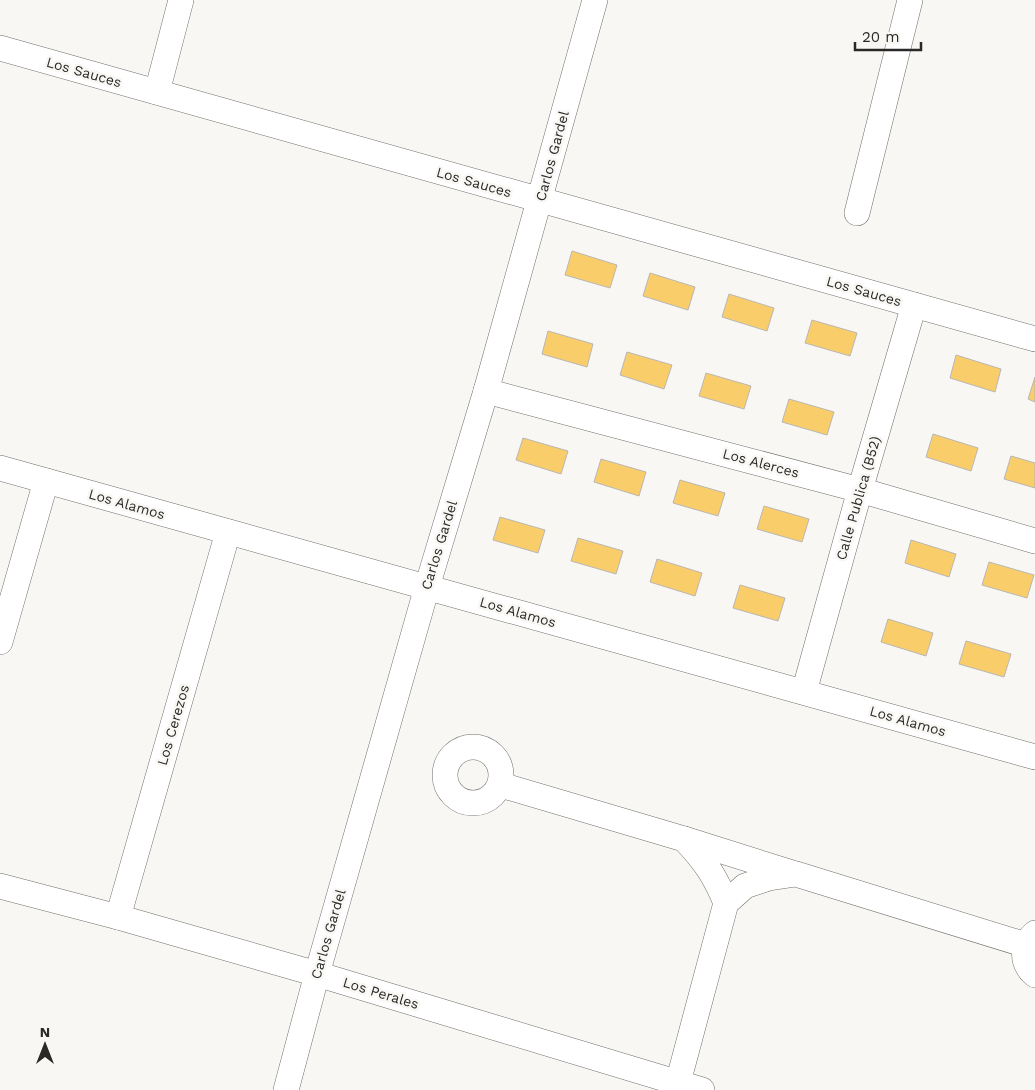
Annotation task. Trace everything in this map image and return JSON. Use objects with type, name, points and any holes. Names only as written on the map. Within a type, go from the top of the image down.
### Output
[{"type":"street","points":[[157,92],[182,0]]},
{"type":"street","name":"Carlos Gardel","points":[[286,1090],[317,974],[427,587],[486,390],[595,0]]},
{"type":"street","points":[[857,213],[910,0]]},
{"type":"street","name":"Los Sauces","points":[[0,48],[1035,339]]},
{"type":"street","name":"Calle Publica (B52)","points":[[804,692],[914,305]]},
{"type":"street","name":"Los Alerces","points":[[486,390],[860,490],[1035,541]]},
{"type":"street","name":"Los Alamos","points":[[0,468],[1035,757]]},
{"type":"street","points":[[0,642],[46,481]]},
{"type":"street","name":"Los Cerezos","points":[[118,917],[228,532]]},
{"type":"street","points":[[501,785],[796,874],[1030,939],[1025,961],[1028,968],[1035,975]]},
{"type":"street","points":[[684,839],[702,858],[716,878],[726,903]]},
{"type":"street","points":[[677,1087],[726,903],[745,886],[770,878],[796,874]]},
{"type":"street","name":"Los Perales","points":[[0,886],[118,917],[317,974],[677,1087],[702,1090]]},
{"type":"building","points":[[572,251],[617,265],[610,288],[565,275]]},
{"type":"building","points":[[650,273],[695,287],[688,310],[643,296]]},
{"type":"building","points":[[729,294],[774,308],[767,331],[722,317]]},
{"type":"building","points":[[812,320],[857,333],[850,356],[805,343]]},
{"type":"building","points":[[548,331],[593,344],[587,367],[542,354]]},
{"type":"building","points":[[627,352],[672,365],[664,389],[620,375]]},
{"type":"building","points":[[956,355],[1001,369],[995,392],[950,378]]},
{"type":"building","points":[[706,373],[751,386],[744,409],[699,396]]},
{"type":"building","points":[[1035,377],[1035,402],[1028,399]]},
{"type":"building","points":[[789,399],[834,412],[827,435],[782,422]]},
{"type":"building","points":[[933,434],[978,448],[971,471],[926,457]]},
{"type":"building","points":[[523,438],[568,451],[561,474],[516,460]]},
{"type":"building","points":[[1011,456],[1035,463],[1035,488],[1004,479]]},
{"type":"building","points":[[601,459],[646,472],[639,496],[594,482]]},
{"type":"building","points":[[680,480],[725,493],[718,516],[673,503]]},
{"type":"building","points":[[764,506],[809,519],[802,542],[757,529]]},
{"type":"building","points":[[500,517],[545,530],[538,553],[493,540]]},
{"type":"building","points":[[578,538],[623,551],[616,574],[571,561]]},
{"type":"building","points":[[911,540],[956,554],[949,577],[905,563]]},
{"type":"building","points":[[657,559],[702,573],[695,596],[650,582]]},
{"type":"building","points":[[989,562],[1034,575],[1027,598],[982,585]]},
{"type":"building","points":[[740,585],[785,598],[778,621],[733,608]]},
{"type":"building","points":[[888,619],[933,633],[926,656],[881,642]]},
{"type":"building","points":[[966,641],[1011,654],[1004,677],[959,664]]}]
